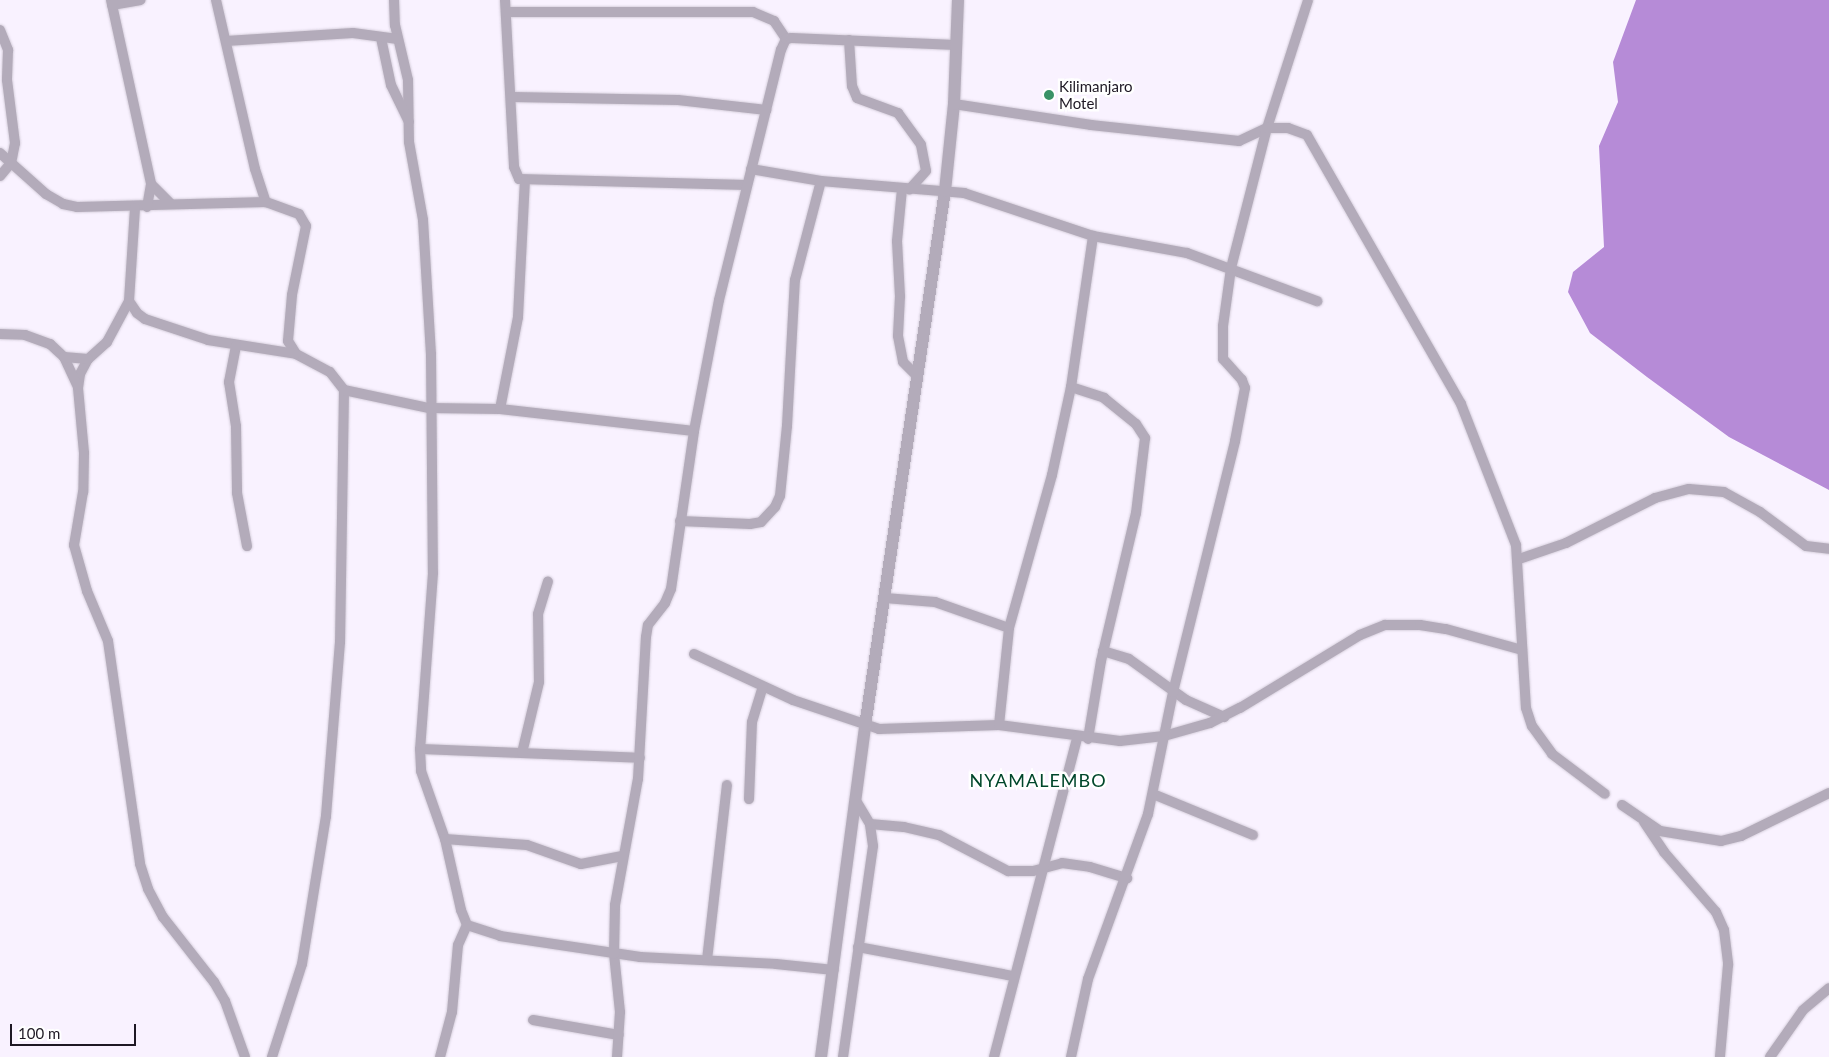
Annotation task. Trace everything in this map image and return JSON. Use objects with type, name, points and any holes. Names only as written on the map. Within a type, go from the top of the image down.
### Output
[{"type":"street","points":[[141,0],[112,3],[151,184],[147,207]]},
{"type":"street","points":[[216,0],[255,169],[266,202]]},
{"type":"street","points":[[394,0],[398,39],[408,80],[409,142],[423,220],[431,354],[429,408],[434,573],[420,749],[427,792],[445,839],[454,891],[468,925],[500,936],[614,954],[834,970]]},
{"type":"street","points":[[505,0],[512,97],[514,167],[517,177],[525,180],[747,185]]},
{"type":"street","points":[[821,1057],[865,726],[945,191],[954,104],[958,0]]},
{"type":"street","points":[[1071,1057],[1088,979],[1127,878],[1153,794],[1174,692],[1220,508],[1244,395],[1242,380],[1225,362],[1221,350],[1231,268],[1267,128],[1308,0]]},
{"type":"street","points":[[506,12],[753,12],[774,22],[786,39]]},
{"type":"street","points":[[0,30],[8,50],[6,80],[14,138],[11,164],[0,176]]},
{"type":"street","points":[[226,41],[353,33],[398,39]]},
{"type":"street","points":[[380,38],[391,85],[409,123]]},
{"type":"street","points":[[786,39],[957,45]]},
{"type":"street","points":[[617,1057],[619,987],[614,954],[615,905],[640,758],[647,631],[670,589],[694,431],[719,300],[766,110],[786,39]]},
{"type":"street","points":[[849,40],[852,86],[857,98],[898,113],[921,145],[926,171],[905,190],[897,241],[900,296],[898,336],[903,362],[917,376]]},
{"type":"street","points":[[512,97],[678,100],[766,110]]},
{"type":"street","points":[[954,104],[1225,141],[1239,141],[1267,128],[1288,128],[1307,135],[1461,404],[1513,532],[1519,558],[1526,708],[1541,742],[1564,765],[1605,794]]},
{"type":"street","points":[[0,153],[46,194],[63,204],[135,208],[171,204],[266,202],[299,214],[306,226],[288,329],[288,341],[296,354]]},
{"type":"street","points":[[751,169],[822,181],[905,190],[945,191],[982,198],[1093,236],[1187,253],[1317,301]]},
{"type":"street","points":[[500,409],[518,317],[525,180]]},
{"type":"street","points":[[680,521],[750,524],[761,522],[775,507],[780,496],[787,426],[795,280],[822,181]]},
{"type":"street","points":[[151,184],[171,204]]},
{"type":"street","points":[[135,208],[129,301],[107,342],[88,360],[80,374],[78,388],[84,453],[83,492],[74,545],[87,591],[108,641],[140,864],[148,889],[164,917],[214,982],[225,1001],[245,1057]]},
{"type":"street","points":[[999,725],[1009,628],[1052,475],[1071,387],[1093,236]]},
{"type":"street","points":[[129,301],[145,319],[236,346],[296,354],[330,372],[344,390],[340,642],[326,816],[304,956],[272,1057]]},
{"type":"street","points":[[0,334],[35,338],[50,344],[64,357],[78,388]]},
{"type":"street","points":[[236,346],[229,382],[236,426],[237,493],[247,546]]},
{"type":"street","points":[[64,357],[88,360]]},
{"type":"street","points":[[994,1057],[1013,976],[1083,739],[1134,521],[1145,438],[1136,424],[1104,398],[1071,387]]},
{"type":"street","points":[[344,390],[429,408],[500,409],[694,431]]},
{"type":"street","points":[[1519,558],[1566,543],[1655,498],[1689,489],[1724,492],[1760,512],[1806,546],[1829,549]]},
{"type":"street","points":[[522,753],[538,682],[538,614],[548,581]]},
{"type":"street","points":[[885,598],[935,602],[1009,628]]},
{"type":"street","points":[[694,654],[763,687],[865,726],[888,730],[999,725],[1083,739],[1120,741],[1164,736],[1224,717],[1360,635],[1385,625],[1420,625],[1522,650]]},
{"type":"street","points":[[1103,651],[1129,659],[1198,707],[1224,717]]},
{"type":"street","points":[[749,799],[752,717],[763,687]]},
{"type":"street","points":[[420,749],[640,758]]},
{"type":"street","points":[[707,960],[727,785]]},
{"type":"street","points":[[1622,804],[1644,822],[1675,835],[1721,841],[1741,836],[1829,793]]},
{"type":"street","points":[[1153,794],[1253,835]]},
{"type":"street","points":[[843,1057],[872,859],[870,824],[856,802]]},
{"type":"street","points":[[1644,822],[1664,852],[1716,912],[1724,930],[1728,965],[1720,1057]]},
{"type":"street","points":[[870,824],[904,826],[939,835],[1008,871],[1045,868],[1062,863],[1074,864],[1127,878]]},
{"type":"street","points":[[445,839],[527,845],[582,864],[622,856]]},
{"type":"street","points":[[440,1057],[452,1012],[458,945],[468,925]]},
{"type":"street","points":[[858,947],[1013,976]]},
{"type":"street","points":[[1770,1057],[1803,1010],[1829,988]]},
{"type":"street","points":[[533,1020],[619,1035]]},
{"type":"shaded area","points":[[1636,0],[1829,0],[1829,490],[1729,437],[1647,377],[1590,333],[1568,292],[1573,272],[1604,247],[1599,146],[1618,102],[1613,62]]},
{"type":"place","name":"Kilimanjaro Motel","points":[[1049,95]]},
{"type":"district","name":"NYAMALEMBO","points":[[1038,780]]}]
